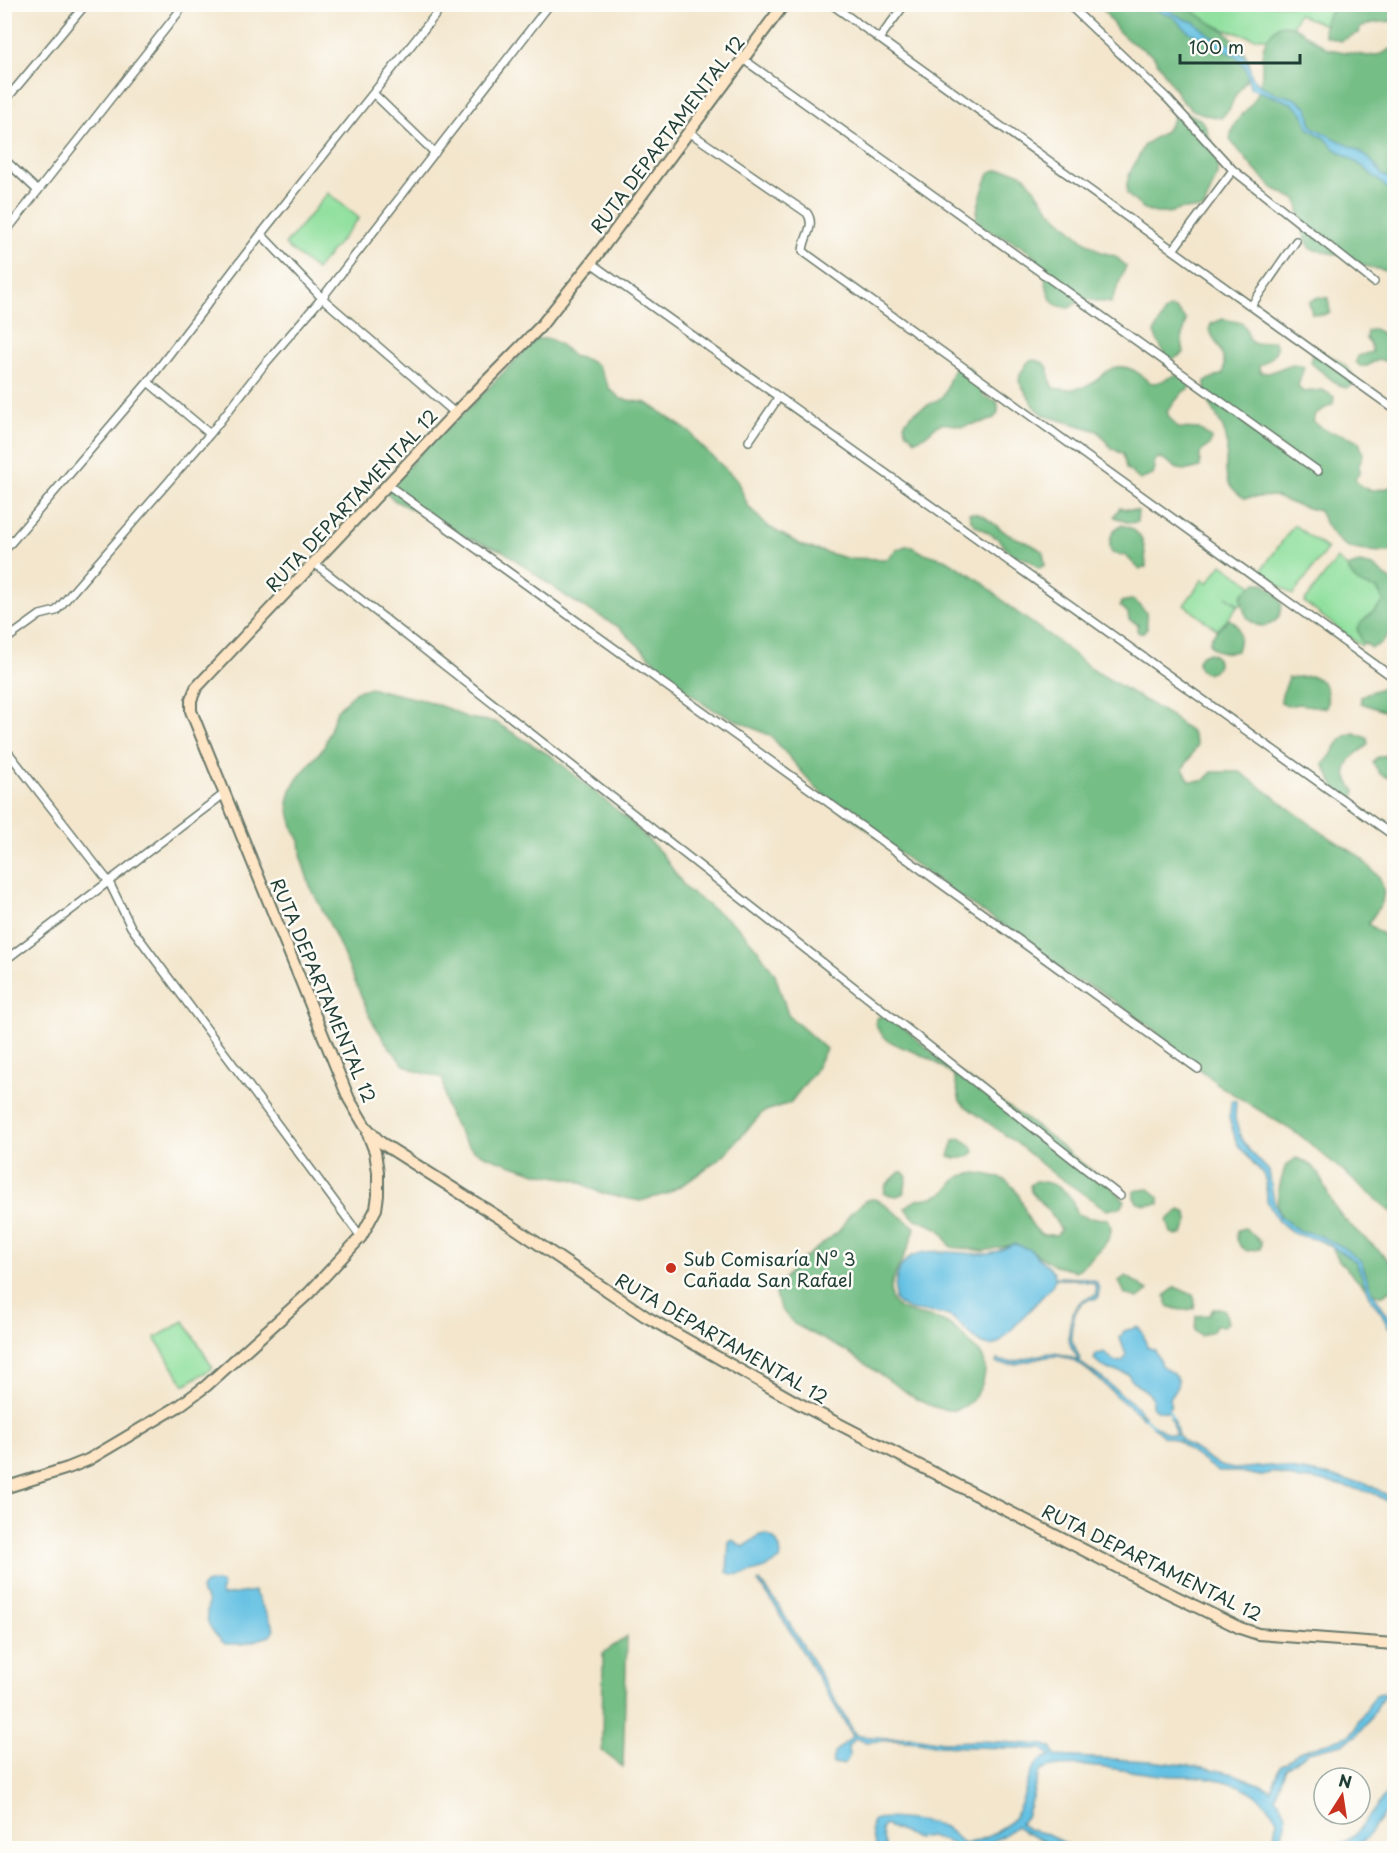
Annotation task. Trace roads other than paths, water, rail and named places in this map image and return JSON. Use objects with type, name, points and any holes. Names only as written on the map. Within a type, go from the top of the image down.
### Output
[{"type":"main road","name":"RUTA DEPARTAMENTAL 12","points":[[784,4],[591,263],[529,339],[455,413],[196,688],[191,700],[191,711],[349,1100],[365,1126],[380,1142],[506,1222],[645,1316],[796,1402],[1144,1581],[1240,1628],[1258,1634],[1395,1644]]},
{"type":"main road","points":[[4,1488],[88,1460],[179,1406],[206,1386],[309,1293],[361,1237],[371,1220],[378,1195],[375,1152],[365,1126]]},
{"type":"street","points":[[4,102],[86,4]]},
{"type":"street","points":[[4,234],[185,4]]},
{"type":"street","points":[[4,552],[148,382],[261,234],[444,4]]},
{"type":"street","points":[[4,641],[40,615],[56,611],[210,434],[264,365],[322,298],[550,4]]},
{"type":"street","points":[[831,4],[1395,409]]},
{"type":"street","points":[[879,39],[905,4]]},
{"type":"street","points":[[1068,4],[1168,99],[1233,170],[1374,282]]},
{"type":"street","points":[[743,59],[1318,471]]},
{"type":"street","points":[[374,94],[435,153]]},
{"type":"street","points":[[689,132],[807,213],[812,219],[812,226],[803,251],[808,255],[1395,678]]},
{"type":"street","points":[[4,159],[38,191]]},
{"type":"street","points":[[1173,250],[1233,170]]},
{"type":"street","points":[[261,234],[322,298],[455,413]]},
{"type":"street","points":[[1251,306],[1296,241]]},
{"type":"street","points":[[591,263],[1395,836]]},
{"type":"street","points":[[148,382],[210,434]]},
{"type":"street","points":[[749,441],[779,397]]},
{"type":"street","points":[[388,485],[1198,1069]]},
{"type":"street","points":[[314,563],[1120,1196]]},
{"type":"street","points":[[4,747],[109,882],[131,927],[361,1237]]},
{"type":"street","points":[[4,961],[224,794]]},
{"type":"water","points":[[1151,5],[1159,5],[1194,22],[1211,36],[1230,44],[1245,56],[1251,75],[1260,85],[1274,93],[1294,98],[1308,107],[1312,126],[1360,151],[1382,175],[1393,181],[1394,194],[1362,166],[1308,128],[1303,113],[1291,103],[1250,88],[1246,69],[1236,56],[1189,32],[1172,16],[1162,13]]},
{"type":"water","points":[[1232,1100],[1236,1101],[1235,1119],[1241,1138],[1269,1171],[1274,1201],[1280,1216],[1298,1230],[1319,1235],[1341,1246],[1361,1261],[1372,1291],[1394,1325],[1394,1332],[1388,1327],[1381,1312],[1372,1301],[1356,1262],[1325,1242],[1295,1234],[1278,1221],[1267,1201],[1263,1174],[1237,1144],[1229,1118]]},
{"type":"water","points":[[1014,1244],[1029,1249],[1054,1272],[1055,1277],[1096,1281],[1099,1289],[1098,1298],[1085,1301],[1077,1309],[1073,1321],[1072,1341],[1081,1363],[1136,1406],[1145,1417],[1143,1418],[1125,1403],[1091,1372],[1072,1360],[1054,1356],[1011,1365],[996,1363],[997,1360],[1017,1361],[1054,1353],[1078,1361],[1070,1344],[1071,1320],[1079,1303],[1096,1295],[1094,1283],[1073,1279],[1055,1279],[1052,1286],[1000,1342],[993,1345],[980,1343],[951,1317],[944,1314],[915,1311],[902,1306],[895,1300],[896,1279],[902,1264],[912,1256],[925,1252],[988,1254]]},
{"type":"water","points":[[1138,1327],[1143,1333],[1147,1347],[1155,1350],[1161,1365],[1178,1380],[1169,1398],[1171,1404],[1168,1411],[1159,1411],[1154,1408],[1152,1397],[1133,1382],[1128,1374],[1108,1369],[1094,1359],[1096,1355],[1104,1352],[1115,1362],[1123,1361],[1126,1355],[1120,1338],[1124,1331]]},
{"type":"water","points":[[1170,1417],[1174,1419],[1178,1435],[1185,1443],[1220,1466],[1234,1469],[1271,1466],[1366,1483],[1394,1499],[1394,1505],[1373,1493],[1313,1479],[1300,1480],[1272,1472],[1260,1476],[1240,1472],[1218,1472],[1179,1441],[1163,1436],[1152,1426],[1176,1435]]},
{"type":"water","points":[[764,1534],[772,1537],[778,1544],[780,1560],[746,1574],[727,1572],[729,1541],[732,1540],[744,1547]]},
{"type":"water","points":[[760,1581],[775,1600],[855,1734],[859,1736],[913,1737],[943,1742],[981,1741],[1045,1745],[1052,1748],[1055,1756],[1149,1761],[1203,1767],[1234,1774],[1271,1790],[1281,1765],[1299,1752],[1348,1736],[1356,1728],[1358,1721],[1376,1695],[1394,1689],[1394,1693],[1383,1697],[1368,1722],[1356,1736],[1342,1744],[1309,1752],[1286,1768],[1275,1797],[1285,1812],[1286,1820],[1282,1839],[1289,1848],[1276,1848],[1277,1821],[1272,1811],[1257,1796],[1237,1785],[1208,1778],[1062,1766],[1048,1768],[1039,1773],[1026,1817],[1020,1823],[1029,1830],[1050,1835],[1074,1848],[1061,1848],[1026,1833],[1016,1826],[1003,1836],[980,1847],[947,1848],[956,1845],[930,1836],[916,1838],[884,1825],[881,1830],[886,1848],[876,1848],[872,1835],[872,1824],[877,1819],[884,1818],[937,1824],[964,1844],[993,1834],[1016,1814],[1035,1766],[1042,1759],[1051,1756],[1042,1749],[939,1746],[919,1742],[894,1740],[866,1742],[856,1739],[848,1746],[848,1760],[844,1764],[833,1764],[835,1752],[853,1736],[772,1601],[758,1582]]},
{"type":"water","points":[[221,1583],[223,1586],[220,1592],[222,1596],[254,1591],[274,1628],[270,1636],[243,1644],[225,1644],[213,1632],[209,1624],[208,1601],[201,1589],[205,1584]]},
{"type":"water","points":[[1394,1784],[1394,1795],[1388,1812],[1384,1814],[1365,1840],[1352,1848],[1334,1848],[1354,1836],[1362,1826],[1372,1826],[1372,1813]]},
{"type":"waterway","points":[[1168,1408],[1173,1419]]},
{"type":"waterway","points":[[1144,1417],[1155,1427]]},
{"type":"place","name":"Sub Comisaría Nº 3 Cañada San Rafael","points":[[671,1268]]}]
